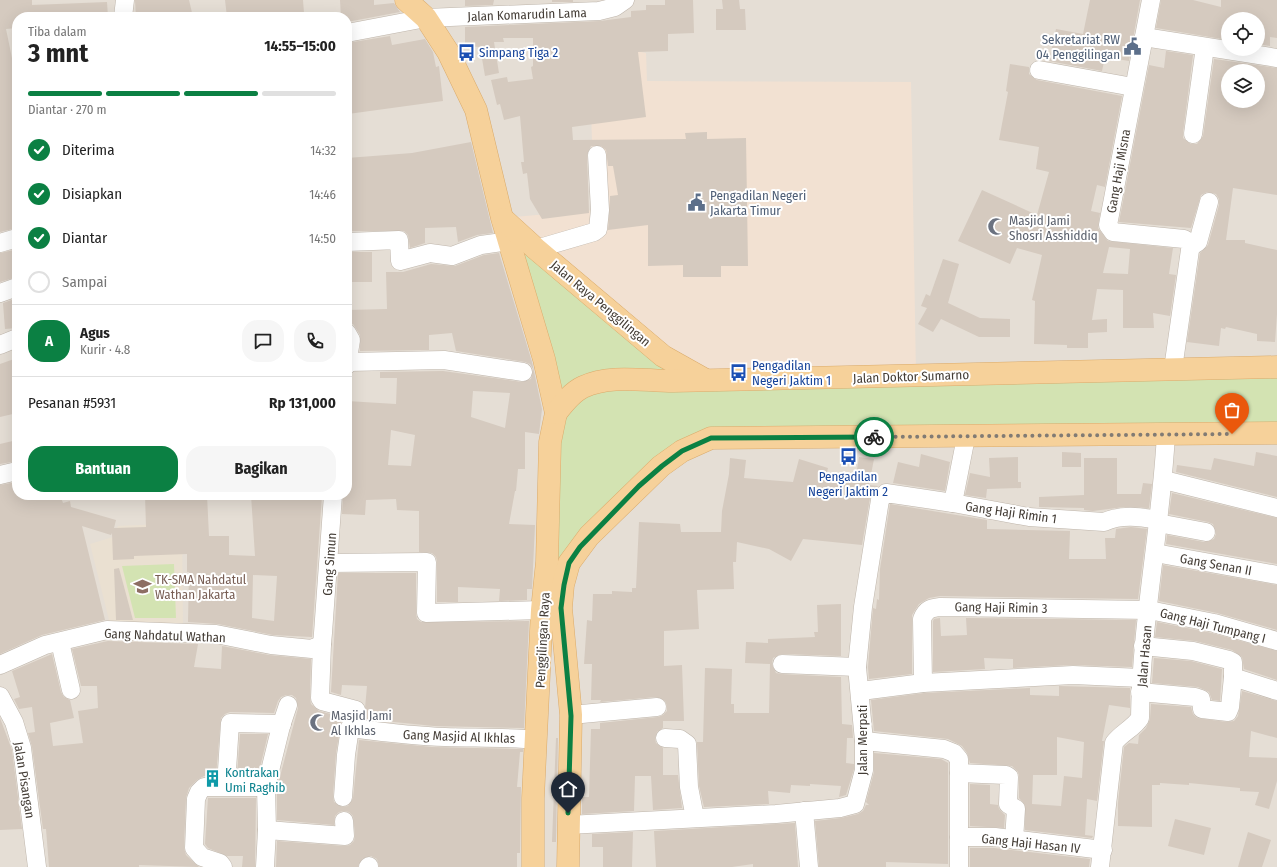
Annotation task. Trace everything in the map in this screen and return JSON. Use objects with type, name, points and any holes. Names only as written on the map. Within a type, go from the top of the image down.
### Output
[{"type":"main road","points":[[406,0],[426,18],[452,57],[476,110],[502,218],[544,359],[556,413]]},
{"type":"main road","name":"Jalan Raya Penggilingan","points":[[502,218],[536,249],[663,356],[706,380]]},
{"type":"main road","name":"Jalan Doktor Sumarno","points":[[556,413],[567,400],[582,387],[596,382],[618,380],[706,380],[1277,367]]},
{"type":"main road","name":"Penggilingan Raya","points":[[556,413],[550,442],[547,562],[552,609],[571,716],[568,867]]},
{"type":"main road","points":[[552,609],[564,585],[569,563],[589,536],[662,466],[682,451],[711,438],[966,437],[1277,433]]},
{"type":"main road","name":"Penggilingan Raya","points":[[533,867],[533,798],[536,740],[552,609]]},
{"type":"street","points":[[124,12],[125,0]]},
{"type":"street","name":"Jalan Komarudin Lama","points":[[426,18],[583,13],[615,7],[625,0]]},
{"type":"street","name":"Gang Haji Misna","points":[[1151,0],[1133,87],[1109,228],[1113,232],[1184,239],[1191,243],[1192,246]]},
{"type":"street","points":[[352,32],[426,18]]},
{"type":"street","points":[[1144,37],[1277,58]]},
{"type":"street","points":[[1193,134],[1205,47]]},
{"type":"street","points":[[1039,70],[1133,87]]},
{"type":"street","points":[[536,249],[594,232],[598,229],[600,210],[597,155]]},
{"type":"street","points":[[1173,369],[1192,246],[1198,242],[1209,202]]},
{"type":"street","points":[[0,243],[12,239]]},
{"type":"street","points":[[352,242],[399,240],[400,261],[430,252],[452,256],[481,246],[510,241]]},
{"type":"street","points":[[0,293],[12,289]]},
{"type":"street","points":[[0,345],[12,340]]},
{"type":"street","points":[[352,363],[444,360],[523,372]]},
{"type":"street","name":"Jalan Hasan","points":[[1101,859],[1114,744],[1119,737],[1137,724],[1140,718],[1143,646],[1149,610],[1164,480],[1166,434]]},
{"type":"street","name":"Gang Haji Rimin 1","points":[[966,437],[953,503],[1029,517],[1104,522],[1114,517],[1129,516],[1206,532]]},
{"type":"street","points":[[0,475],[12,471]]},
{"type":"street","points":[[1164,480],[1277,508]]},
{"type":"street","points":[[861,691],[857,667],[863,607],[880,500],[886,493],[953,503]]},
{"type":"street","name":"Gang Simun","points":[[322,639],[333,500]]},
{"type":"street","name":"Gang Senan II","points":[[1156,553],[1277,576]]},
{"type":"street","points":[[329,563],[427,562],[426,613],[552,609]]},
{"type":"street","name":"Gang Haji Rimin 3","points":[[923,683],[922,619],[924,612],[928,609],[940,607],[1149,610]]},
{"type":"street","name":"Gang Haji Tumpang I","points":[[1149,610],[1214,623],[1277,641]]},
{"type":"street","name":"Gang Nahdatul Wathan","points":[[0,665],[45,645],[107,630],[216,634],[271,645],[312,649],[322,639]]},
{"type":"street","points":[[322,639],[320,698],[322,701],[356,710],[350,728],[343,797]]},
{"type":"street","points":[[60,642],[71,690]]},
{"type":"street","points":[[1143,646],[1193,651],[1229,660],[1233,662],[1233,677],[1277,690]]},
{"type":"street","points":[[782,664],[857,667]]},
{"type":"street","name":"Jalan Merpati","points":[[568,825],[776,814],[840,808],[855,804],[864,770],[861,691],[923,683],[1073,675],[1141,685],[1195,697],[1201,699],[1202,709],[1228,712],[1230,707],[1233,677]]},
{"type":"street","name":"Jalan Pisangan","points":[[0,696],[7,724],[22,748],[37,867]]},
{"type":"street","points":[[265,867],[267,830],[266,787],[288,705]]},
{"type":"street","points":[[571,716],[657,707]]},
{"type":"street","points":[[226,786],[230,723],[282,724]]},
{"type":"street","name":"Gang Masjid Al Ikhlas","points":[[350,728],[378,732],[445,737],[536,740]]},
{"type":"street","points":[[665,738],[680,739],[687,744],[689,787],[695,818]]},
{"type":"street","points":[[864,741],[944,749],[957,756],[959,759],[959,867]]},
{"type":"street","points":[[959,773],[1006,775],[1009,778],[1008,804],[1016,809],[1014,840]]},
{"type":"street","points":[[222,867],[220,863],[202,858],[194,848],[196,799],[199,792],[204,787],[266,787]]},
{"type":"street","points":[[804,811],[809,867]]},
{"type":"street","points":[[267,830],[345,836],[344,821]]},
{"type":"street","name":"Gang Haji Hasan IV","points":[[959,837],[995,837],[1101,859]]},
{"type":"shaded area","points":[[0,0],[1277,0],[1277,867],[0,867]]},
{"type":"shaded area","points":[[589,41],[646,53],[647,81],[911,82],[916,375],[705,380],[502,218],[594,210]]},
{"type":"shaded area","name":"TK-SMA Nahdatul Wathan Jakarta","points":[[182,523],[183,627],[111,628],[90,544],[113,537],[118,526]]},
{"type":"green space","points":[[502,218],[706,380],[1277,368],[1277,433],[711,438],[639,487],[542,610],[556,413]]},
{"type":"green space","points":[[174,564],[176,618],[135,618],[122,566]]},
{"type":"building","points":[[0,0],[32,0],[32,5],[107,2],[108,12],[12,12],[12,28],[6,29],[12,58],[12,229],[0,232]]},
{"type":"building","points":[[135,0],[189,0],[192,12],[136,12]]},
{"type":"building","points":[[225,0],[303,0],[304,12],[226,12]]},
{"type":"building","points":[[340,0],[374,0],[374,5],[394,3],[400,12],[352,21],[352,12],[341,12]]},
{"type":"building","points":[[465,0],[494,0],[493,5],[465,6]]},
{"type":"building","points":[[552,0],[573,0],[573,2],[552,2]]},
{"type":"building","points":[[665,0],[693,0],[694,33],[668,34],[668,51],[638,52],[646,117],[572,127],[573,140],[686,139],[685,133],[707,132],[707,139],[746,138],[748,266],[721,266],[721,277],[683,277],[683,265],[648,266],[648,225],[608,230],[610,196],[618,195],[613,166],[608,166],[606,150],[601,146],[591,146],[587,155],[589,213],[542,219],[530,199],[527,173],[523,174],[521,162],[524,162],[520,116],[504,120],[500,104],[497,105],[491,80],[507,77],[508,82],[533,79],[531,67],[533,66],[533,38],[503,38],[504,42],[494,42],[499,73],[485,76],[480,47],[465,46],[465,27],[600,21],[631,17],[631,11],[646,10],[646,5],[665,5]]},
{"type":"building","points":[[722,0],[739,0],[740,9],[745,9],[746,30],[716,30],[716,9],[723,9]]},
{"type":"building","points":[[1090,0],[1140,0],[1129,61],[1105,57],[1102,71],[1049,61],[1056,29],[1083,34]]},
{"type":"building","points":[[1161,0],[1193,0],[1221,7],[1221,0],[1277,0],[1277,38],[1270,37],[1270,46],[1265,45],[1265,12],[1221,12],[1221,39],[1156,28]]},
{"type":"building","points":[[390,36],[392,45],[425,39],[433,52],[436,67],[439,66],[443,101],[352,113],[352,42]]},
{"type":"building","points":[[1166,51],[1193,55],[1183,133],[1183,138],[1191,144],[1197,144],[1203,136],[1214,59],[1249,64],[1221,64],[1221,108],[1265,108],[1265,66],[1277,68],[1277,195],[1233,188],[1226,240],[1245,240],[1245,243],[1277,250],[1277,314],[1275,342],[1257,341],[1257,334],[1226,327],[1225,329],[1221,328],[1219,346],[1187,342],[1200,253],[1208,245],[1219,205],[1219,199],[1216,194],[1207,192],[1201,195],[1191,228],[1119,222],[1149,65],[1164,68]]},
{"type":"building","points":[[1010,64],[1029,67],[1029,74],[1037,80],[1122,96],[1105,187],[1097,185],[1091,211],[1100,213],[1098,228],[1108,241],[1173,248],[1169,274],[1176,275],[1170,316],[1153,313],[1154,328],[1123,328],[1123,290],[1097,289],[1092,320],[1107,319],[1107,332],[1088,333],[1088,348],[1067,348],[1067,345],[1034,344],[1035,301],[1032,300],[1042,255],[1017,248],[1010,264],[958,241],[982,190],[1037,215],[1049,172],[1036,169],[1039,147],[999,140],[1008,92],[1006,91]],"holes":[[[1109,247],[1130,249],[1128,274],[1103,273]]]},
{"type":"building","points":[[471,142],[493,233],[477,235],[458,242],[456,227],[425,228],[425,243],[410,248],[408,235],[404,231],[352,231],[352,158],[412,153]]},
{"type":"building","points":[[12,250],[12,278],[0,282],[0,253]]},
{"type":"building","points":[[352,252],[372,252],[372,282],[352,282]]},
{"type":"building","points":[[499,253],[532,362],[542,409],[539,434],[525,432],[525,469],[518,469],[516,491],[509,524],[535,525],[532,589],[527,589],[527,600],[499,601],[500,589],[458,587],[458,602],[437,602],[436,557],[432,553],[419,552],[419,511],[397,510],[396,499],[366,500],[365,515],[342,514],[343,500],[352,500],[352,401],[396,404],[397,378],[380,378],[380,372],[443,371],[522,382],[531,379],[533,369],[530,364],[525,362],[456,351],[452,333],[429,335],[429,350],[360,351],[360,335],[352,324],[352,310],[387,309],[386,272],[403,272],[431,264],[455,266],[484,255]],"holes":[[[473,391],[510,393],[505,428],[471,417]],[[391,430],[415,435],[411,466],[388,465]]]},
{"type":"building","points":[[943,259],[959,264],[948,303],[980,318],[1010,319],[1010,337],[979,337],[941,319],[933,332],[918,324],[927,308],[921,306],[926,294],[930,296]]},
{"type":"building","points":[[12,300],[12,328],[5,329],[3,303]]},
{"type":"building","points":[[12,360],[12,414],[0,417],[0,364]]},
{"type":"building","points":[[12,441],[12,462],[0,464],[0,444]]},
{"type":"building","points":[[1062,452],[1081,453],[1081,467],[1062,467]]},
{"type":"building","points":[[1256,452],[1277,456],[1277,497],[1176,472],[1177,465],[1211,470],[1214,458],[1254,466]]},
{"type":"building","points":[[921,454],[950,462],[945,491],[893,483],[898,462],[919,467]]},
{"type":"building","points":[[859,457],[874,459],[869,485],[878,486],[870,498],[862,545],[803,539],[791,561],[769,549],[737,542],[736,562],[733,562],[734,589],[697,590],[699,629],[664,631],[664,666],[682,665],[684,721],[663,721],[663,728],[657,732],[655,738],[656,743],[663,748],[663,775],[678,775],[682,808],[653,810],[651,776],[635,776],[634,811],[582,814],[582,797],[589,797],[591,729],[600,729],[600,723],[658,717],[667,711],[665,701],[656,697],[600,702],[601,700],[591,700],[592,664],[584,664],[587,620],[592,621],[593,594],[612,594],[612,591],[632,592],[632,588],[636,588],[639,522],[680,524],[681,532],[721,532],[722,511],[729,474],[730,458],[746,460],[744,478],[793,482],[799,459],[828,468],[827,472],[856,476]]},
{"type":"building","points":[[1018,457],[1018,482],[1021,482],[1021,488],[987,489],[986,498],[965,495],[970,473],[990,477],[989,458]]},
{"type":"building","points":[[1084,458],[1117,458],[1117,494],[1141,494],[1143,483],[1152,484],[1149,508],[1124,507],[1093,511],[1084,510],[1084,508],[1039,507],[1039,497],[1084,495]]},
{"type":"building","points":[[12,483],[12,500],[62,500],[63,503],[70,501],[71,507],[116,520],[114,528],[146,527],[145,500],[207,500],[209,536],[229,536],[229,555],[255,556],[251,500],[322,500],[312,637],[273,635],[218,624],[188,622],[189,572],[187,572],[187,554],[134,556],[134,559],[113,560],[112,533],[111,535],[82,526],[105,620],[42,635],[0,654],[0,485]],"holes":[[[253,575],[277,576],[274,621],[252,618]]]},
{"type":"building","points":[[1172,493],[1277,518],[1277,564],[1166,544],[1167,535],[1204,542],[1214,539],[1216,534],[1213,524],[1169,514]]},
{"type":"building","points":[[890,504],[987,520],[987,529],[1070,531],[1069,559],[1106,559],[1105,538],[1115,538],[1116,529],[1131,527],[1147,529],[1138,599],[940,596],[929,598],[919,604],[912,615],[912,674],[869,679],[868,667],[873,608],[876,609],[877,599],[879,600],[880,569]]},
{"type":"building","points":[[1163,565],[1277,585],[1277,630],[1217,613],[1159,601]]},
{"type":"building","points":[[119,568],[133,620],[116,620],[114,569]]},
{"type":"building","points":[[338,573],[416,573],[416,613],[417,619],[421,622],[529,621],[524,728],[434,726],[364,719],[367,686],[342,685],[341,695],[331,692]]},
{"type":"building","points":[[841,604],[841,656],[782,654],[773,658],[772,664],[776,673],[781,674],[841,677],[842,724],[852,725],[853,738],[847,738],[846,763],[854,764],[854,769],[846,795],[839,797],[841,786],[810,784],[810,786],[791,785],[790,793],[768,791],[769,804],[704,807],[699,786],[697,742],[703,742],[705,668],[732,669],[731,704],[734,704],[734,713],[769,713],[770,664],[745,663],[746,642],[768,643],[768,639],[815,637],[814,632],[818,632],[817,605]]},
{"type":"building","points":[[940,618],[941,636],[967,635],[966,618],[1136,620],[1132,667],[1072,665],[1013,668],[1013,659],[984,658],[985,669],[933,672],[933,621],[934,619]]},
{"type":"building","points":[[1157,622],[1212,633],[1277,651],[1277,680],[1244,669],[1242,657],[1232,650],[1195,641],[1155,637]]},
{"type":"building","points":[[108,641],[198,644],[194,667],[221,669],[222,646],[269,655],[311,659],[311,704],[319,711],[342,717],[336,753],[333,796],[334,802],[342,807],[348,806],[353,798],[359,740],[432,747],[523,749],[523,752],[520,752],[517,787],[521,787],[520,853],[517,853],[517,867],[379,867],[377,859],[371,856],[362,859],[358,867],[276,867],[277,841],[345,846],[350,845],[354,841],[355,835],[353,816],[349,812],[344,811],[339,812],[335,816],[334,825],[277,820],[277,788],[298,708],[296,698],[292,695],[286,695],[281,697],[278,701],[274,713],[230,712],[221,718],[216,776],[204,776],[197,780],[189,788],[186,798],[184,848],[186,855],[199,867],[139,865],[139,867],[49,867],[46,829],[43,829],[32,747],[28,733],[35,732],[32,707],[19,709],[14,699],[20,697],[12,671],[52,654],[61,692],[64,697],[70,700],[74,718],[50,723],[53,746],[83,743],[78,711],[98,708],[97,686],[81,686],[72,649]]},
{"type":"building","points":[[1154,658],[1191,661],[1222,669],[1220,701],[1212,700],[1209,692],[1198,687],[1152,683]]},
{"type":"building","points":[[1059,686],[1130,688],[1130,708],[1109,705],[1102,741],[1104,741],[1097,801],[1087,799],[1085,835],[1093,836],[1092,838],[1025,830],[1025,805],[1019,798],[1018,772],[1012,766],[970,763],[967,753],[962,746],[948,739],[874,731],[871,700],[924,693],[1030,688],[1030,695],[1059,696]],"holes":[[[1057,737],[1084,742],[1082,778],[1064,776],[1061,806],[1032,804],[1033,775],[1057,775]]]},
{"type":"building","points":[[1242,691],[1277,701],[1277,738],[1251,731],[1249,757],[1277,758],[1277,781],[1269,809],[1255,805],[1259,792],[1240,791],[1240,788],[1189,783],[1189,785],[1160,783],[1160,785],[1152,785],[1152,827],[1118,826],[1118,803],[1124,747],[1129,743],[1138,744],[1139,735],[1146,728],[1150,719],[1151,704],[1191,707],[1193,714],[1197,718],[1227,722],[1234,721],[1238,716]]},
{"type":"building","points":[[0,718],[12,750],[22,829],[0,830]]},
{"type":"building","points":[[240,734],[268,734],[258,776],[237,776]]},
{"type":"building","points":[[556,738],[558,738],[556,842],[552,842]]},
{"type":"building","points":[[874,753],[941,759],[948,763],[948,864],[886,862],[886,867],[819,867],[815,821],[841,818],[858,814],[863,811],[866,805],[869,805],[866,802],[874,772]]},
{"type":"building","points":[[970,784],[990,785],[990,804],[998,805],[999,809],[1005,815],[1004,828],[970,826]]},
{"type":"building","points":[[208,798],[256,798],[255,867],[242,867],[243,856],[227,856],[208,848],[205,844]]},
{"type":"building","points":[[1175,819],[1211,828],[1204,855],[1168,846]]},
{"type":"building","points":[[795,823],[798,867],[753,867],[753,864],[732,867],[656,867],[654,831]]},
{"type":"building","points":[[633,832],[632,867],[603,867],[603,847],[592,847],[592,834]]},
{"type":"building","points":[[1248,832],[1271,840],[1262,867],[1238,867]]},
{"type":"building","points":[[970,848],[994,848],[1090,859],[1089,867],[970,867]]},
{"type":"way so far","points":[[874,437],[1232,434]]},
{"type":"place","name":"Sekretariat RW 04 Penggilingan","points":[[1133,46]]},
{"type":"place","name":"Simpang Tiga 2","points":[[466,52]]},
{"type":"place","name":"Pengadilan Negeri Jakarta Timur","points":[[697,202]]},
{"type":"place","name":"Masjid Jami Shosri Asshiddiq","points":[[996,227]]},
{"type":"place","name":"Pengadilan Negeri Jaktim 1","points":[[739,372]]},
{"type":"place","name":"Pengadilan Negeri Jaktim 2","points":[[848,457]]},
{"type":"place","name":"TK-SMA Nahdatul Wathan Jakarta","points":[[142,586]]},
{"type":"place","name":"Masjid Jami Al Ikhlas","points":[[318,722]]},
{"type":"place","name":"Kontrakan Umi Raghib","points":[[212,779]]},
{"type":"route","points":[[568,813],[571,716],[562,635],[561,608],[569,563],[580,547],[639,486],[662,466],[682,451],[711,438],[874,437]]}]
